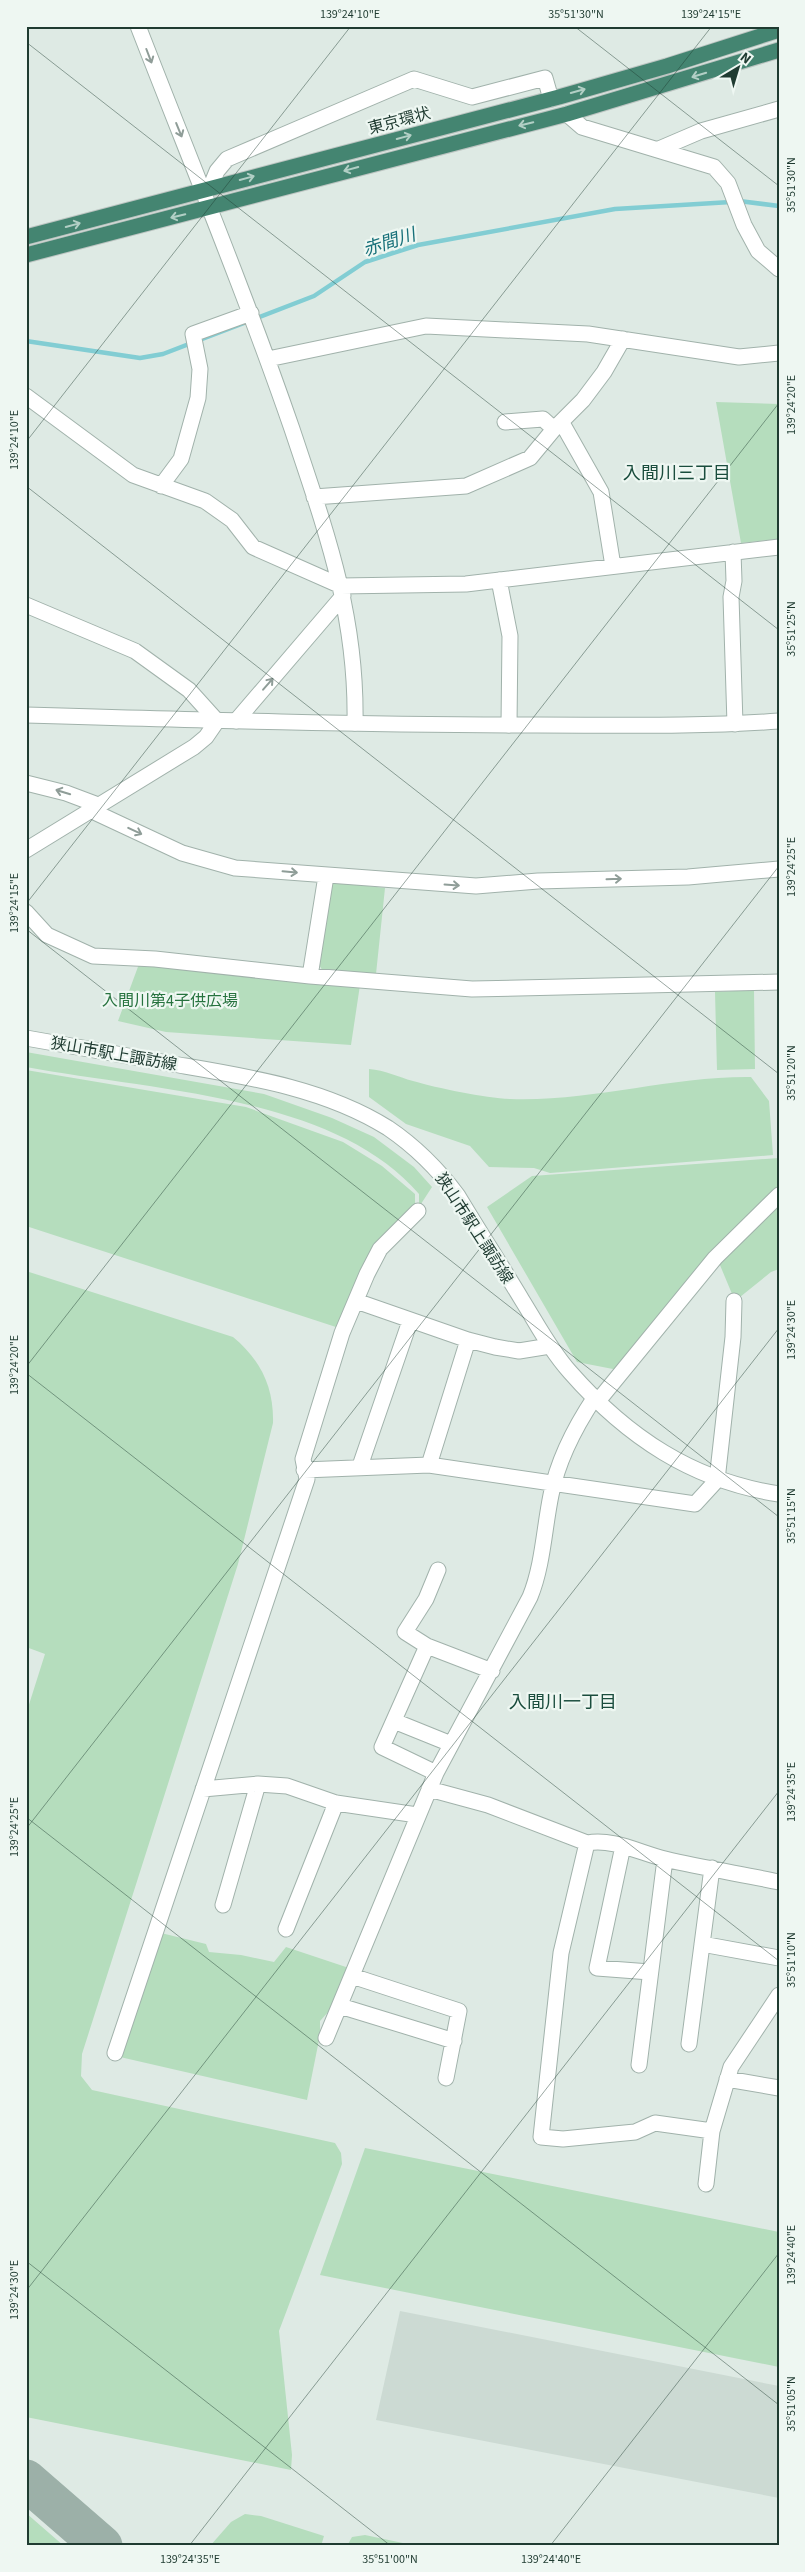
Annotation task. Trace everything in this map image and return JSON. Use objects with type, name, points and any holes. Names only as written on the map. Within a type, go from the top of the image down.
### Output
[{"type":"highway","name":"東京環状","points":[[26,237],[551,99],[667,66],[779,30]]},
{"type":"highway","points":[[26,254],[211,208],[567,114],[779,50]]},
{"type":"street","points":[[138,26],[161,85],[207,190],[211,208],[268,359],[314,496],[342,591],[354,667],[354,723]]},
{"type":"street","points":[[207,190],[217,171],[227,159],[414,79],[472,97],[545,78],[551,99]]},
{"type":"street","points":[[659,149],[701,131],[779,108]]},
{"type":"street","points":[[567,114],[582,127],[714,167],[728,183],[758,251],[779,269]]},
{"type":"street","points":[[160,486],[181,460],[198,398],[200,369],[195,343],[253,318]]},
{"type":"street","points":[[268,359],[426,326],[588,334],[739,357],[779,354]]},
{"type":"street","points":[[314,496],[466,486],[530,458],[583,400],[604,372],[624,339]]},
{"type":"street","points":[[26,396],[133,475],[205,501],[221,510],[232,520],[253,546],[342,591],[466,584],[779,547]]},
{"type":"street","points":[[505,422],[543,419],[558,426],[601,492],[613,566]]},
{"type":"street","points":[[733,552],[734,581],[730,597],[735,724]]},
{"type":"street","points":[[499,580],[510,636],[509,725]]},
{"type":"street","points":[[236,721],[342,591]]},
{"type":"street","points":[[26,605],[135,651],[189,690],[217,722]]},
{"type":"street","points":[[26,714],[217,722],[509,725],[735,724],[779,721]]},
{"type":"street","points":[[26,850],[194,747],[206,737],[217,722]]},
{"type":"street","points":[[26,783],[66,792],[191,856],[235,868],[476,886],[538,881],[688,877],[779,869]]},
{"type":"street","points":[[310,976],[326,876]]},
{"type":"street","points":[[26,912],[47,936],[93,956],[155,959],[310,976],[472,989],[779,982]]},
{"type":"street","name":"狭山市駅上諏訪線","points":[[26,1038],[283,1085],[360,1113],[387,1128],[426,1157],[443,1176],[458,1196],[550,1346],[570,1372],[597,1399],[636,1435],[654,1448],[717,1480],[779,1494]]},
{"type":"street","points":[[326,2038],[436,1773],[492,1671],[537,1580],[554,1482],[574,1431],[597,1399],[715,1258],[779,1195]]},
{"type":"street","points":[[115,2053],[302,1495],[307,1479],[303,1459],[342,1333],[380,1249],[418,1211]]},
{"type":"street","points":[[356,1301],[468,1340],[519,1351],[550,1346]]},
{"type":"street","points":[[304,1470],[360,1466],[429,1465],[695,1504],[717,1480],[734,1337],[734,1302]]},
{"type":"street","points":[[360,1466],[410,1321]]},
{"type":"street","points":[[429,1465],[468,1340]]},
{"type":"street","points":[[438,1570],[426,1599],[405,1632],[427,1646],[492,1671]]},
{"type":"street","points":[[427,1646],[382,1747],[436,1773]]},
{"type":"street","points":[[394,1721],[452,1744]]},
{"type":"street","points":[[203,1789],[258,1784],[287,1786],[336,1803],[417,1815]]},
{"type":"street","points":[[223,1905],[258,1784]]},
{"type":"street","points":[[429,1789],[488,1806],[587,1843],[596,1841],[623,1846],[665,1859],[779,1882]]},
{"type":"street","points":[[286,1929],[336,1803]]},
{"type":"street","points":[[587,1843],[561,1954],[541,2137],[563,2139],[635,2132],[655,2123],[712,2131]]},
{"type":"street","points":[[623,1846],[597,1968],[650,1972]]},
{"type":"street","points":[[639,2065],[665,1859]]},
{"type":"street","points":[[689,2044],[712,1868]]},
{"type":"street","points":[[702,1944],[779,1958]]},
{"type":"street","points":[[352,1976],[459,2011],[446,2078]]},
{"type":"street","points":[[706,2184],[712,2131],[731,2067],[779,1995]]},
{"type":"street","points":[[340,2006],[454,2041]]},
{"type":"street","points":[[727,2079],[779,2088]]},
{"type":"shaded area","points":[[400,2311],[779,2386],[779,2498],[376,2420]]},
{"type":"green space","points":[[716,402],[779,404],[779,539],[741,543]]},
{"type":"green space","points":[[334,882],[385,888],[376,974],[323,971],[319,965],[329,888]]},
{"type":"green space","name":"入間川第4子供広場","points":[[139,964],[360,985],[351,1045],[166,1032],[118,1021]]},
{"type":"green space","points":[[754,990],[755,1069],[717,1070],[715,992]]},
{"type":"green space","points":[[26,1052],[264,1094],[332,1118],[374,1137],[414,1167],[432,1187],[419,1207],[419,1194],[383,1161],[339,1136],[290,1116],[236,1102],[181,1091],[26,1067]]},
{"type":"green space","points":[[369,1069],[448,1090],[510,1099],[570,1097],[691,1080],[751,1077],[769,1101],[773,1155],[550,1173],[534,1168],[489,1167],[470,1146],[406,1124],[369,1097]]},
{"type":"green space","points":[[26,1070],[246,1107],[343,1142],[382,1166],[415,1194],[415,1206],[379,1242],[339,1328],[26,1226]]},
{"type":"green space","points":[[779,1158],[779,1193],[618,1370],[577,1362],[487,1207],[532,1176]]},
{"type":"green space","points":[[779,1197],[779,1269],[771,1272],[735,1301],[717,1258]]},
{"type":"green space","points":[[26,1271],[233,1337],[258,1365],[268,1386],[271,1398],[273,1423],[238,1564],[82,2054],[81,2076],[92,2090],[335,2143],[341,2153],[342,2164],[279,2331],[292,2455],[291,2470],[26,2417],[26,1714],[45,1654],[26,1647]]},
{"type":"green space","points":[[161,1933],[206,1944],[209,1952],[241,1955],[274,1962],[286,1947],[349,1968],[330,2010],[320,2021],[320,2035],[307,2100],[120,2057]]},
{"type":"green space","points":[[365,2148],[779,2232],[779,2367],[320,2275]]},
{"type":"green space","points":[[26,2513],[64,2546],[26,2546]]},
{"type":"green space","points":[[245,2514],[261,2516],[324,2536],[321,2546],[210,2546],[231,2522]]},
{"type":"green space","points":[[365,2535],[417,2546],[347,2546],[352,2537]]},
{"type":"waterway","name":"赤間川","points":[[739,201],[779,206]]},
{"type":"waterway","name":"赤間川","points":[[26,341],[140,358],[163,354],[314,296],[365,262],[418,245],[615,209],[731,202]]},
{"type":"taxiway","points":[[26,2480],[102,2546]]},
{"type":"district","name":"入間川三丁目","points":[[677,473]]},
{"type":"district","name":"入間川一丁目","points":[[563,1702]]}]
